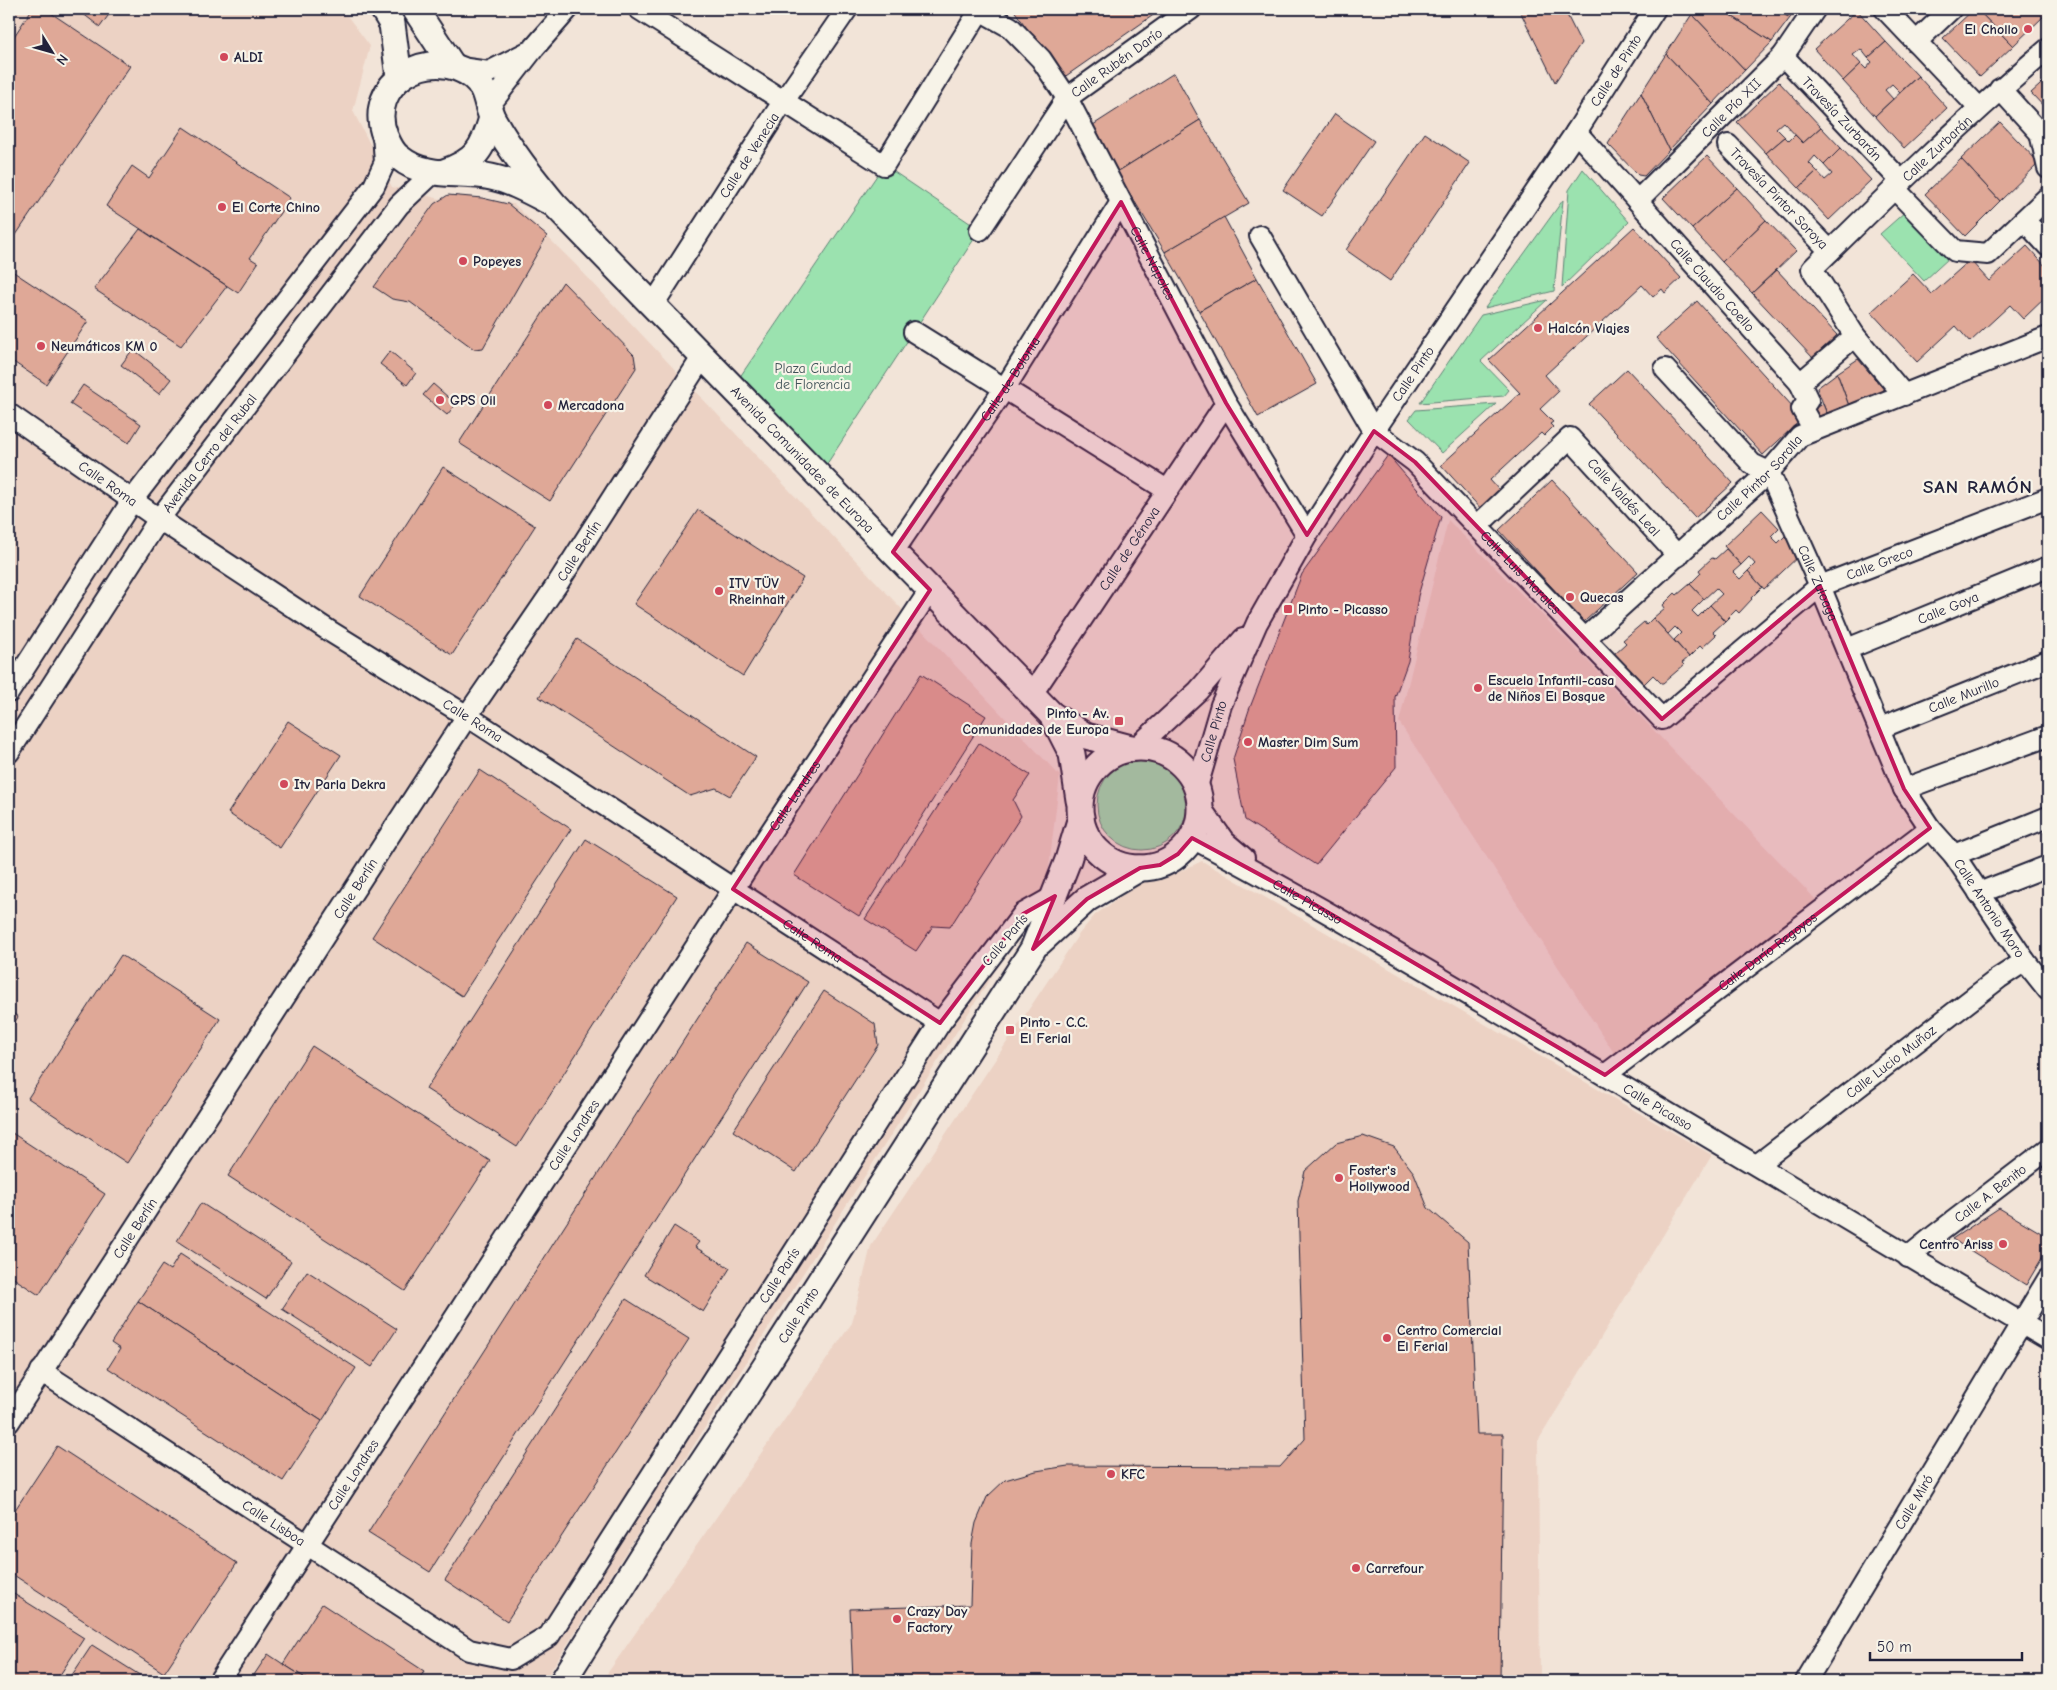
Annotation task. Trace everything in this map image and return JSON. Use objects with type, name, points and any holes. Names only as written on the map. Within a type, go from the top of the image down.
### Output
[{"type":"main road","points":[[383,9],[392,24],[399,77]]},
{"type":"main road","points":[[415,9],[455,66],[482,88],[491,112],[513,153],[554,204]]},
{"type":"main road","points":[[455,66],[420,65],[399,77],[388,93],[382,111],[383,130],[390,147],[399,158],[417,169],[492,177],[554,204]]},
{"type":"main road","points":[[439,172],[462,166],[473,158],[484,143],[491,112]]},
{"type":"main road","name":"Avenida Comunidades de Europa","points":[[554,204],[1052,716],[1072,754],[1080,810]]},
{"type":"main road","name":"Avenida Comunidades de Europa","points":[[1052,716],[1086,736],[1134,748]]},
{"type":"main road","points":[[1134,748],[1156,749],[1173,757],[1187,770],[1199,797],[1198,823],[1192,838],[1178,854],[1160,865],[1140,868],[1120,865],[1103,856],[1090,841],[1082,823],[1080,810],[1084,786],[1092,771],[1104,759],[1120,751],[1134,748]]},
{"type":"main road","name":"Calle Pinto","points":[[563,1681],[670,1511],[1033,949],[1055,896],[1080,810]]},
{"type":"main road","name":"Calle Pinto","points":[[1033,949],[1087,899],[1140,868]]},
{"type":"street","points":[[491,112],[534,48],[568,9]]},
{"type":"street","points":[[639,9],[884,166],[979,10]]},
{"type":"street","name":"Calle de Venecia","points":[[653,305],[783,102],[847,9]]},
{"type":"street","name":"Calle Rubén Darío","points":[[1067,98],[1190,9]]},
{"type":"street","name":"Calle de Pinto","points":[[1576,132],[1654,9]]},
{"type":"street","name":"Calle Pío XII","points":[[1638,200],[1783,56],[1815,9]]},
{"type":"street","points":[[1885,9],[1979,108]]},
{"type":"street","points":[[1916,42],[1951,9]]},
{"type":"street","name":"Calle Nápoles","points":[[979,10],[1010,27],[1040,59],[1067,98],[1226,403],[1307,535]]},
{"type":"street","points":[[455,66],[489,72],[534,48]]},
{"type":"street","name":"Calle Zurbarán","points":[[1830,251],[1979,108],[2048,49]]},
{"type":"street","name":"Travesía Zurbarán","points":[[1783,56],[1898,184],[1955,251],[1988,254],[2048,197]]},
{"type":"street","points":[[2000,90],[2040,133],[2048,168]]},
{"type":"street","points":[[980,230],[1067,98]]},
{"type":"street","points":[[9,692],[133,499],[374,186],[385,162],[383,130]]},
{"type":"street","name":"Calle Claudio Coello","points":[[1576,132],[1800,383]]},
{"type":"street","name":"Calle Pinto","points":[[1199,797],[1221,705],[1257,623],[1307,535],[1374,431],[1576,132]]},
{"type":"street","name":"Travesía Pintor Soroya","points":[[1728,145],[1830,251],[1812,269],[1855,336],[1904,395]]},
{"type":"street","name":"Avenida Cerro del Rubal","points":[[9,752],[159,519],[399,205],[439,172]]},
{"type":"street","name":"Calle de Bolonia","points":[[893,552],[1005,388],[1120,202]]},
{"type":"street","points":[[2024,220],[2048,246]]},
{"type":"street","points":[[1260,236],[1374,431]]},
{"type":"street","points":[[914,332],[1167,490]]},
{"type":"street","points":[[1814,430],[1802,409],[1808,400],[1800,383],[1855,336]]},
{"type":"street","name":"Calle Pintor Sorolla","points":[[1586,638],[1770,472],[1800,436],[2048,337]]},
{"type":"street","name":"Calle Berlín","points":[[9,1422],[468,716],[558,583],[703,356]]},
{"type":"street","points":[[1665,369],[1752,464],[1770,472]]},
{"type":"street","name":"Calle de Génova","points":[[1032,694],[1226,403]]},
{"type":"street","name":"Calle Roma","points":[[9,414],[159,519],[331,632],[468,716],[940,1023]]},
{"type":"street","name":"Calle Luis Morales","points":[[1374,431],[1415,462],[1662,719]]},
{"type":"street","name":"Calle Valdés Leal","points":[[1477,526],[1570,438],[1678,556]]},
{"type":"street","name":"Calle Zuloaga","points":[[1770,472],[1847,649],[1904,789],[1930,828]]},
{"type":"street","name":"Calle Greco","points":[[1662,719],[1820,586],[2048,498]]},
{"type":"street","name":"Calle Goya","points":[[1847,649],[2048,567]]},
{"type":"street","name":"Calle Londres","points":[[219,1681],[733,889],[930,590]]},
{"type":"street","name":"Calle Pinto","points":[[1134,748],[1198,691],[1257,623]]},
{"type":"street","name":"Calle Murillo","points":[[1880,728],[2048,661]]},
{"type":"street","points":[[1904,789],[2048,736]]},
{"type":"street","name":"Calle Picasso","points":[[1199,797],[1224,841],[1266,877]]},
{"type":"street","points":[[1954,856],[2048,817]]},
{"type":"street","name":"Calle Antonio Moro","points":[[1930,828],[1954,856],[2025,961],[2048,990]]},
{"type":"street","name":"Calle Darío Regoyos","points":[[1605,1075],[1930,828]]},
{"type":"street","name":"Calle Picasso","points":[[1192,838],[1266,877],[1605,1075],[1757,1165],[1908,1258],[2048,1339]]},
{"type":"street","points":[[1979,892],[2048,866]]},
{"type":"street","name":"Calle París","points":[[511,1659],[549,1636],[940,1023],[1023,914],[1055,896]]},
{"type":"street","name":"Calle Lucio Muñoz","points":[[1757,1165],[1999,978],[2025,961]]},
{"type":"street","name":"Calle A. Benito","points":[[1908,1258],[2048,1149]]},
{"type":"street","name":"Calle Miró","points":[[1806,1681],[2048,1279]]},
{"type":"street","name":"Calle Lisboa","points":[[41,1372],[469,1650],[511,1659]]},
{"type":"highlighted area","points":[[1121,202],[1226,403],[1307,535],[1374,431],[1415,462],[1662,719],[1820,586],[1904,789],[1930,828],[1605,1075],[1307,900],[1192,838],[1178,854],[1160,865],[1140,868],[1087,899],[1033,949],[1055,896],[1023,914],[940,1023],[733,889],[930,590],[893,552],[1005,388]]},
{"type":"shaded area","points":[[9,9],[342,9],[370,46],[353,111],[392,187],[452,202],[514,204],[574,263],[1060,776],[1046,891],[544,1681],[9,1681]]},
{"type":"shaded area","points":[[1448,520],[1581,654],[1818,902],[1614,1053],[1399,722]]},
{"type":"shaded area","points":[[1202,861],[1712,1155],[1538,1441],[1540,1681],[602,1681],[852,1323],[871,1246],[1079,934],[1095,915],[1140,883],[1164,879]]},
{"type":"green space","name":"Plaza Ciudad de Florencia","points":[[884,165],[980,230],[819,476],[733,387]]},
{"type":"green space","points":[[1583,169],[1629,222],[1562,287],[1569,190]]},
{"type":"green space","points":[[1563,200],[1554,291],[1485,308]]},
{"type":"green space","points":[[1906,211],[1949,258],[1924,281],[1880,234]]},
{"type":"green space","points":[[1547,300],[1481,361],[1509,390],[1504,396],[1420,403],[1481,315]]},
{"type":"green space","points":[[1496,404],[1442,453],[1409,419],[1416,410]]},
{"type":"green space","points":[[1142,760],[1159,763],[1174,773],[1184,788],[1187,805],[1184,822],[1174,837],[1159,847],[1142,850],[1125,847],[1110,837],[1100,822],[1097,805],[1100,788],[1110,773],[1125,763]]},
{"type":"building","points":[[32,9],[45,9],[130,66],[16,235],[9,230],[9,44]]},
{"type":"building","points":[[77,9],[113,9],[100,27]]},
{"type":"building","points":[[1013,9],[1162,9],[1063,78]]},
{"type":"building","points":[[1519,9],[1564,9],[1581,43],[1555,82]]},
{"type":"building","points":[[1696,9],[1721,9],[1772,42],[1745,70],[1692,14]]},
{"type":"building","points":[[1721,9],[1776,9],[1790,18],[1772,42]]},
{"type":"building","points":[[1776,9],[1797,9],[1790,18]]},
{"type":"building","points":[[1974,9],[1977,9],[2013,46],[1980,77],[1943,38]]},
{"type":"building","points":[[1977,9],[2040,9],[2045,15],[2013,46]]},
{"type":"building","points":[[1857,10],[1886,42],[1868,58],[1861,49],[1853,55],[1861,64],[1843,81],[1814,49]]},
{"type":"building","points":[[1692,14],[1745,70],[1713,104],[1666,54]]},
{"type":"building","points":[[1886,42],[1918,76],[1900,92],[1892,84],[1885,90],[1893,99],[1875,116],[1843,81],[1861,64],[1866,69],[1872,62],[1868,58]]},
{"type":"building","points":[[1666,54],[1713,104],[1669,150],[1641,93]]},
{"type":"building","points":[[1174,73],[1200,120],[1117,172],[1093,125]]},
{"type":"building","points":[[1918,76],[1947,108],[1904,148],[1875,116]]},
{"type":"building","points":[[2048,78],[2048,111],[2031,93]]},
{"type":"building","points":[[1779,82],[1821,127],[1803,143],[1783,122],[1776,128],[1785,137],[1766,153],[1737,122]]},
{"type":"building","points":[[1641,93],[1669,150],[1644,176],[1638,175],[1608,144]]},
{"type":"building","points":[[1335,114],[1374,141],[1322,216],[1283,190]]},
{"type":"building","points":[[1200,120],[1249,203],[1165,252],[1117,172]]},
{"type":"building","points":[[2000,122],[2039,163],[2000,201],[1961,159]]},
{"type":"building","points":[[183,127],[290,198],[250,258],[258,263],[238,293],[106,206],[132,166],[149,178]]},
{"type":"building","points":[[1821,127],[1841,148],[1824,165],[1815,156],[1809,163],[1817,171],[1799,188],[1766,153],[1785,137],[1789,141],[1795,135],[1803,143]]},
{"type":"building","points":[[1425,133],[1470,163],[1390,281],[1346,250]]},
{"type":"building","points":[[1841,148],[1871,180],[1829,220],[1799,188],[1817,171],[1825,180],[1832,174],[1824,165]]},
{"type":"building","points":[[1707,156],[1737,188],[1692,229],[1663,198]]},
{"type":"building","points":[[1961,159],[2000,201],[1965,236],[1925,194]]},
{"type":"building","points":[[1737,188],[1766,220],[1722,262],[1692,229]]},
{"type":"building","name":"Popeyes","points":[[448,195],[482,198],[508,204],[547,236],[483,348],[474,349],[410,302],[392,299],[374,287],[434,204]]},
{"type":"building","points":[[1224,217],[1257,278],[1199,311],[1165,252]]},
{"type":"building","points":[[1766,220],[1796,251],[1752,293],[1722,262]]},
{"type":"building","points":[[1634,227],[1681,278],[1665,293],[1662,289],[1653,297],[1642,285],[1545,375],[1559,391],[1540,409],[1553,422],[1550,424],[1553,427],[1544,436],[1541,433],[1490,480],[1499,490],[1490,498],[1493,501],[1483,511],[1441,465],[1520,393],[1489,360]]},
{"type":"building","points":[[140,229],[227,286],[181,346],[94,289]]},
{"type":"building","points":[[2027,246],[2048,269],[2048,295],[2023,319],[2010,305],[1970,342],[1956,326],[1917,362],[1871,312],[1913,274],[1932,294],[1970,260],[1989,281]]},
{"type":"building","points":[[9,269],[88,321],[46,384],[9,359]]},
{"type":"building","points":[[1777,270],[1837,335],[1813,358],[1752,293]]},
{"type":"building","points":[[1257,278],[1317,384],[1258,417],[1199,311]]},
{"type":"building","name":"Mercadona","points":[[563,282],[634,355],[636,368],[550,501],[459,443]]},
{"type":"building","points":[[1697,301],[1803,418],[1763,455],[1656,338]]},
{"type":"building","points":[[133,349],[171,379],[159,394],[121,365]]},
{"type":"building","name":"GPS Oil","points":[[390,351],[416,373],[407,385],[380,364]]},
{"type":"building","points":[[1858,359],[1886,392],[1849,406],[1837,373]]},
{"type":"building","points":[[1627,369],[1733,483],[1695,518],[1589,404]]},
{"type":"building","points":[[1837,373],[1849,406],[1827,414],[1817,388]]},
{"type":"building","name":"GPS Oil","points":[[433,384],[456,404],[447,415],[423,395]]},
{"type":"building","points":[[83,385],[141,424],[129,443],[70,404]]},
{"type":"building","points":[[1823,404],[1827,414],[1812,420],[1807,411]]},
{"type":"building","points":[[1388,455],[1441,517],[1418,596],[1408,661],[1395,697],[1396,767],[1316,865],[1245,820],[1233,759],[1249,710],[1302,574]]},
{"type":"building","points":[[443,467],[535,526],[452,655],[360,596]]},
{"type":"building","points":[[1552,480],[1638,572],[1584,622],[1499,530]]},
{"type":"building","name":"ITV TÜV Rheinhalt","points":[[698,510],[803,578],[743,676],[634,604]]},
{"type":"building","points":[[1762,510],[1779,528],[1771,536],[1778,543],[1785,536],[1802,553],[1764,589],[1748,571],[1755,564],[1749,557],[1741,565],[1724,546]]},
{"type":"building","points":[[1726,549],[1741,565],[1733,572],[1740,579],[1748,571],[1762,587],[1739,613],[1736,610],[1725,621],[1710,605],[1722,594],[1716,588],[1704,599],[1690,584],[1701,573],[1699,570]]},
{"type":"building","points":[[1690,584],[1704,599],[1692,611],[1698,617],[1710,605],[1725,621],[1713,632],[1716,635],[1702,648],[1700,646],[1689,657],[1674,640],[1681,633],[1675,627],[1668,634],[1653,618],[1665,608],[1663,605],[1675,593],[1677,595]]},
{"type":"building","points":[[1653,618],[1689,657],[1682,663],[1684,665],[1663,683],[1653,675],[1643,685],[1614,654],[1626,643],[1623,640],[1644,622],[1646,625]]},
{"type":"building","points":[[577,639],[756,757],[730,796],[716,788],[690,796],[539,697]]},
{"type":"building","points":[[921,674],[986,716],[859,916],[794,875]]},
{"type":"building","name":"Itv Parla Dekra","points":[[288,721],[341,755],[280,848],[228,813]]},
{"type":"building","points":[[979,743],[1030,775],[1013,800],[1021,816],[950,927],[933,926],[916,951],[865,919]]},
{"type":"building","points":[[480,770],[571,829],[462,996],[372,937]]},
{"type":"building","points":[[586,839],[677,896],[517,1147],[426,1089]]},
{"type":"building","points":[[746,943],[808,982],[430,1572],[368,1533]]},
{"type":"building","points":[[121,955],[220,1019],[127,1163],[28,1098]]},
{"type":"building","points":[[824,991],[875,1024],[878,1045],[796,1172],[733,1131]]},
{"type":"building","points":[[9,1010],[18,1017],[9,1031]]},
{"type":"building","points":[[312,1046],[490,1161],[405,1291],[228,1176]]},
{"type":"building","points":[[9,1131],[105,1194],[39,1295],[9,1275]]},
{"type":"building","name":"Centro Comercial El Ferial","points":[[1363,1136],[1394,1147],[1414,1173],[1428,1208],[1468,1242],[1477,1434],[1503,1434],[1500,1681],[853,1681],[850,1609],[970,1605],[972,1544],[976,1523],[987,1497],[1005,1480],[1036,1471],[1068,1466],[1280,1467],[1305,1439],[1298,1201],[1305,1171],[1336,1143]]},
{"type":"building","points":[[201,1203],[291,1261],[266,1299],[177,1241]]},
{"type":"building","name":"Centro Ariss","points":[[1999,1208],[2048,1237],[2048,1248],[2026,1285],[1952,1239]]},
{"type":"building","points":[[674,1226],[699,1242],[695,1247],[730,1268],[703,1312],[644,1275]]},
{"type":"building","points":[[180,1254],[356,1368],[322,1421],[138,1301],[162,1265],[170,1270]]},
{"type":"building","points":[[307,1271],[397,1329],[372,1367],[282,1309]]},
{"type":"building","points":[[626,1299],[689,1339],[507,1621],[445,1580]]},
{"type":"building","points":[[138,1301],[322,1421],[283,1481],[108,1368],[120,1349],[111,1343]]},
{"type":"building","points":[[57,1446],[237,1563],[164,1673],[9,1572],[9,1519]]},
{"type":"building","points":[[9,1591],[84,1638],[56,1681],[9,1681]]},
{"type":"building","points":[[322,1604],[424,1671],[418,1681],[310,1681],[283,1664]]},
{"type":"building","points":[[92,1645],[149,1681],[68,1681]]},
{"type":"building","points":[[268,1654],[283,1664],[310,1681],[250,1681]]},
{"type":"place","name":"El Chollo","points":[[2028,29]]},
{"type":"place","name":"ALDI","points":[[224,57]]},
{"type":"place","name":"El Corte Chino","points":[[222,207]]},
{"type":"place","name":"Popeyes","points":[[463,261]]},
{"type":"place","name":"Halcón Viajes","points":[[1538,328]]},
{"type":"place","name":"Neumáticos KM 0","points":[[41,346]]},
{"type":"place","name":"GPS Oil","points":[[440,400]]},
{"type":"place","name":"Mercadona","points":[[548,405]]},
{"type":"place","name":"ITV TÜV Rheinhalt","points":[[719,591]]},
{"type":"place","name":"Quecas","points":[[1570,597]]},
{"type":"place","name":"Pinto - Picasso","points":[[1288,609]]},
{"type":"place","name":"Escuela Infantil-casa de Niños El Bosque","points":[[1478,688]]},
{"type":"place","name":"Pinto - Av. Comunidades de Europa","points":[[1119,721]]},
{"type":"place","name":"Master Dim Sum","points":[[1248,742]]},
{"type":"place","name":"Itv Parla Dekra","points":[[284,784]]},
{"type":"place","name":"Pinto - C.C. El Ferial","points":[[1010,1030]]},
{"type":"place","name":"Foster's Hollywood","points":[[1339,1178]]},
{"type":"place","name":"Centro Ariss","points":[[2003,1244]]},
{"type":"place","name":"Centro Comercial El Ferial","points":[[1387,1338]]},
{"type":"place","name":"KFC","points":[[1111,1474]]},
{"type":"place","name":"Carrefour","points":[[1356,1568]]},
{"type":"place","name":"Crazy Day Factory","points":[[897,1619]]},
{"type":"district","name":"SAN RAMÓN","points":[[1978,487]]}]
